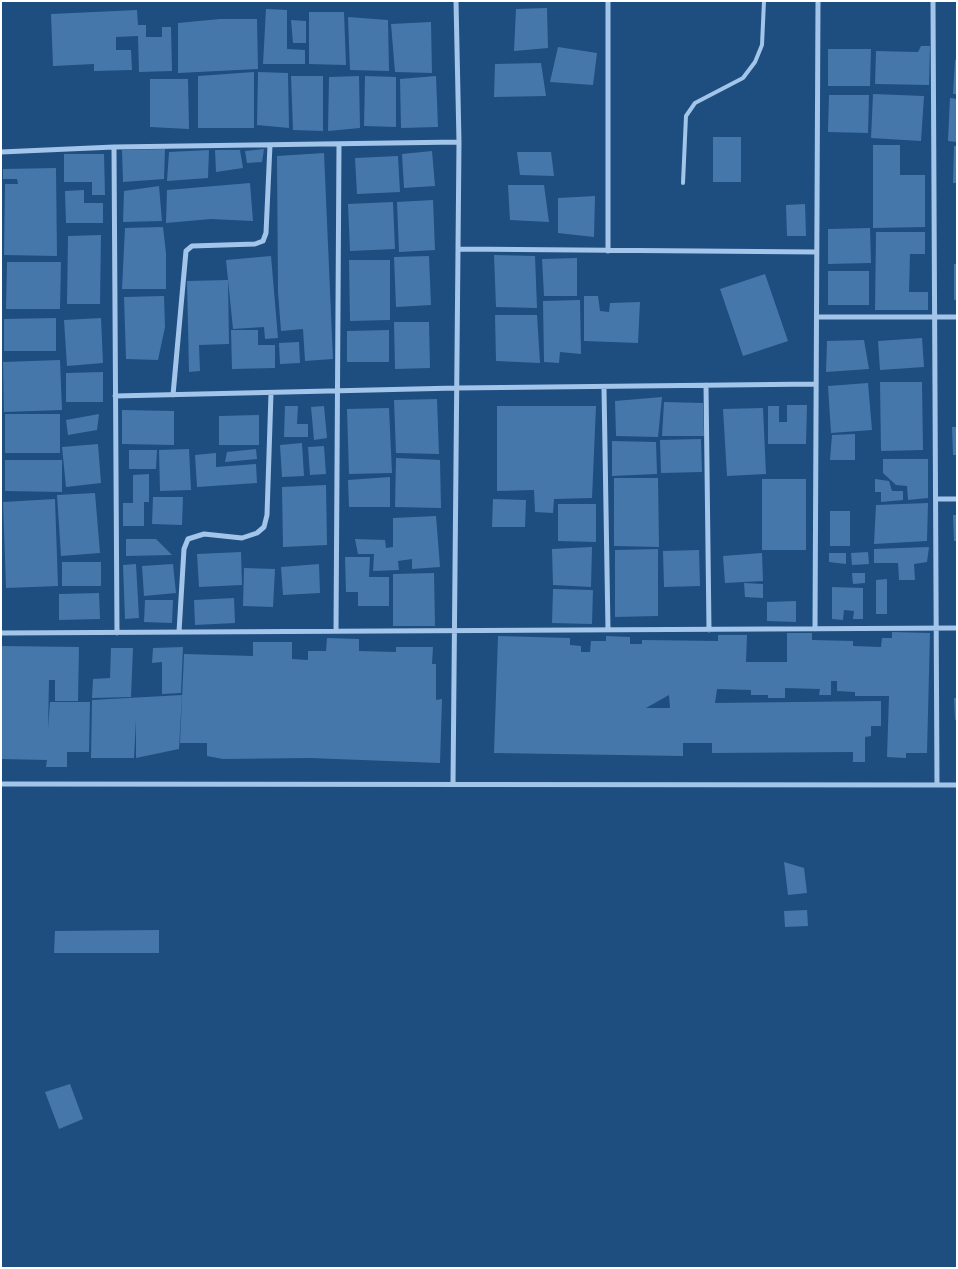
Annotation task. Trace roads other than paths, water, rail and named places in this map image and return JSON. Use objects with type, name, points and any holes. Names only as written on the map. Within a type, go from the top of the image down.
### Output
[{"type":"street","points":[[453,784],[459,142],[456,1]]},
{"type":"street","points":[[608,1],[608,251]]},
{"type":"street","points":[[816,629],[818,1]]},
{"type":"street","points":[[933,1],[937,785]]},
{"type":"street","points":[[1,152],[114,147],[459,142]]},
{"type":"street","points":[[336,631],[339,144]]},
{"type":"street","points":[[174,395],[186,251],[192,246],[255,244],[263,241],[266,233],[270,145]]},
{"type":"street","points":[[114,147],[116,632]]},
{"type":"street","points":[[458,249],[817,252]]},
{"type":"street","points":[[817,317],[957,317]]},
{"type":"street","points":[[116,396],[457,388],[604,388],[816,384]]},
{"type":"street","points":[[706,385],[709,630]]},
{"type":"street","points":[[604,388],[608,630]]},
{"type":"street","points":[[179,632],[184,548],[188,539],[204,534],[242,538],[257,533],[264,527],[267,514],[271,393]]},
{"type":"street","points":[[936,499],[957,499]]},
{"type":"street","points":[[1,633],[957,628]]},
{"type":"street","points":[[1,784],[957,785]]},
{"type":"lane","points":[[683,183],[686,116],[695,103],[743,78],[755,62],[762,45],[764,1]]}]
